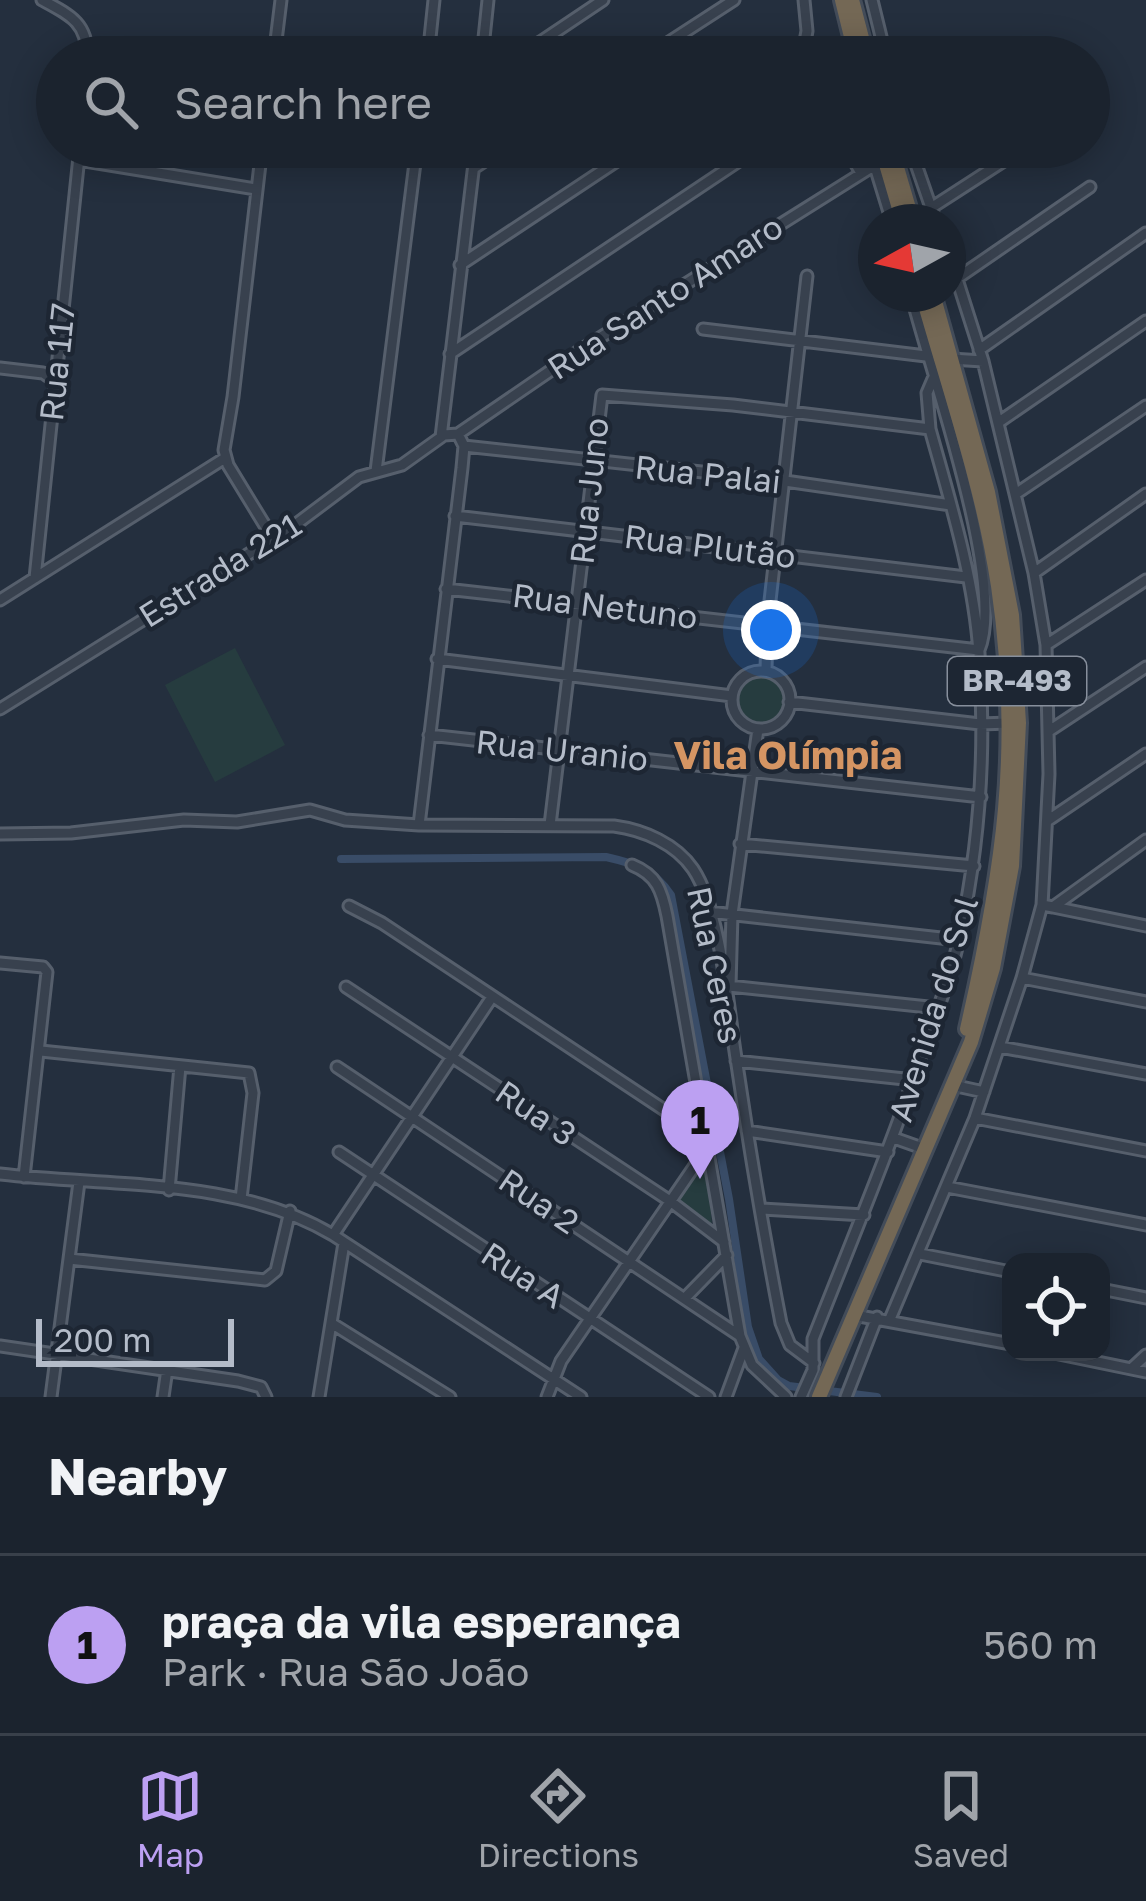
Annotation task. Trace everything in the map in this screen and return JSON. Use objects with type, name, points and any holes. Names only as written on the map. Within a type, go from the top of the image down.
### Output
[{"type":"highway","points":[[842,0],[851,36]]},
{"type":"highway","points":[[852,0],[861,36]]},
{"type":"highway","points":[[887,168],[898,204]]},
{"type":"highway","points":[[897,168],[908,204]]},
{"type":"highway","name":"BR-493","points":[[927,312],[990,543],[1002,617],[1010,723],[1001,866],[991,932],[958,1069]]},
{"type":"highway","name":"BR-493","points":[[807,1396],[854,1315],[981,1013],[1005,910],[1017,818],[1019,723],[1014,633],[1003,562],[938,312]]},
{"type":"street","points":[[42,0],[70,15],[86,36]]},
{"type":"street","points":[[277,36],[281,0]]},
{"type":"street","points":[[430,36],[434,0]]},
{"type":"street","points":[[484,36],[488,0]]},
{"type":"street","points":[[549,36],[603,0]]},
{"type":"street","points":[[678,36],[734,0]]},
{"type":"street","points":[[804,0],[806,36]]},
{"type":"street","points":[[872,0],[881,36]]},
{"type":"street","name":"Rua 117","points":[[35,578],[78,168]]},
{"type":"street","points":[[128,168],[256,189]]},
{"type":"street","points":[[259,168],[224,458],[272,536]]},
{"type":"street","points":[[376,472],[414,168]]},
{"type":"street","points":[[419,825],[464,446],[458,434],[441,437],[474,168]]},
{"type":"street","points":[[460,265],[606,168]]},
{"type":"street","points":[[450,355],[729,168]]},
{"type":"street","points":[[858,168],[861,173]]},
{"type":"street","name":"Rua Santo Amaro","points":[[458,434],[871,168]]},
{"type":"street","points":[[876,168],[887,204]]},
{"type":"street","points":[[917,168],[930,204]]},
{"type":"street","points":[[937,204],[993,168]]},
{"type":"street","points":[[966,272],[1090,187]]},
{"type":"street","points":[[951,359],[981,355],[1146,233]]},
{"type":"street","points":[[766,670],[766,627],[806,276]]},
{"type":"street","points":[[890,1319],[975,1118],[1047,906],[1046,645],[1017,494],[966,302]]},
{"type":"street","points":[[915,312],[980,552],[987,621],[979,650]]},
{"type":"street","points":[[999,422],[1146,321]]},
{"type":"street","points":[[703,329],[926,356]]},
{"type":"street","points":[[0,368],[43,373],[55,382]]},
{"type":"street","name":"Avenida do Sol","points":[[807,1396],[813,1339],[914,1080],[959,940],[974,866],[981,797],[979,650],[951,505],[930,429],[927,393],[933,379]]},
{"type":"street","name":"Rua Juno","points":[[550,825],[599,398],[623,395],[793,412]]},
{"type":"street","points":[[1017,494],[1146,406]]},
{"type":"street","points":[[793,412],[930,429]]},
{"type":"street","name":"Estrada 221","points":[[0,709],[295,525],[359,477],[408,462],[441,437]]},
{"type":"street","name":"Rua Palai","points":[[464,446],[785,481],[951,505]]},
{"type":"street","points":[[0,600],[224,458]]},
{"type":"street","points":[[1034,573],[1146,494]]},
{"type":"street","name":"Rua Plutão","points":[[455,516],[966,577]]},
{"type":"street","points":[[1046,645],[1146,580]]},
{"type":"street","name":"Rua Netuno","points":[[446,589],[979,650]]},
{"type":"street","points":[[437,659],[731,696]]},
{"type":"street","points":[[1049,730],[1146,667]]},
{"type":"street","points":[[766,670],[784,682],[790,702],[779,722],[758,729],[739,720],[731,696],[741,677],[766,670]]},
{"type":"street","points":[[790,702],[980,724],[1010,723]]},
{"type":"street","points":[[758,729],[740,844],[728,986],[938,1008]]},
{"type":"street","name":"Rua Uranio","points":[[429,735],[981,797]]},
{"type":"street","points":[[1047,821],[1146,754]]},
{"type":"street","name":"Rua Ceres","points":[[0,834],[71,833],[184,820],[237,822],[306,810],[345,820],[419,825],[614,826],[644,832],[666,844],[692,868],[710,912],[728,986],[747,1131],[785,1337],[813,1367]]},
{"type":"street","points":[[1047,906],[1146,840]]},
{"type":"street","points":[[740,844],[974,866]]},
{"type":"street","points":[[1128,852],[1146,856]]},
{"type":"street","points":[[632,866],[653,878],[662,892],[740,1336],[764,1379],[786,1397]]},
{"type":"street","points":[[349,906],[382,922],[706,1143]]},
{"type":"street","points":[[1047,906],[1146,926]]},
{"type":"street","points":[[710,912],[959,940]]},
{"type":"street","points":[[0,963],[46,969],[41,1051],[24,1177]]},
{"type":"street","points":[[1022,978],[1146,1002]]},
{"type":"street","name":"Rua 3","points":[[346,987],[670,1201],[724,1242]]},
{"type":"street","points":[[333,1235],[370,1173],[492,997]]},
{"type":"street","points":[[1000,1047],[1146,1074]]},
{"type":"street","points":[[41,1051],[240,1070],[252,1077],[241,1199]]},
{"type":"street","points":[[736,1061],[914,1080]]},
{"type":"street","points":[[169,1190],[180,1066]]},
{"type":"street","name":"Rua 2","points":[[337,1067],[740,1336]]},
{"type":"street","points":[[952,1085],[984,1092]]},
{"type":"street","points":[[975,1118],[1146,1151]]},
{"type":"street","points":[[747,1131],[888,1152]]},
{"type":"street","points":[[894,1138],[925,1150]]},
{"type":"street","points":[[547,1397],[561,1361],[706,1143]]},
{"type":"street","name":"Rua A","points":[[339,1152],[709,1397]]},
{"type":"street","points":[[0,1174],[241,1199],[290,1211],[581,1397]]},
{"type":"street","points":[[51,1397],[79,1182]]},
{"type":"street","points":[[947,1187],[1146,1225]]},
{"type":"street","points":[[762,1209],[864,1215]]},
{"type":"street","points":[[69,1259],[265,1280],[278,1266],[290,1211]]},
{"type":"street","points":[[320,1397],[344,1243]]},
{"type":"street","points":[[920,1254],[1002,1270]]},
{"type":"street","points":[[685,1298],[727,1256]]},
{"type":"street","points":[[1110,1291],[1146,1298]]},
{"type":"street","points":[[854,1315],[1002,1342]]},
{"type":"street","points":[[846,1396],[877,1317]]},
{"type":"street","points":[[331,1323],[450,1397]]},
{"type":"street","points":[[0,1346],[258,1385],[266,1397]]},
{"type":"street","points":[[727,1397],[744,1348]]},
{"type":"street","points":[[1131,1369],[1146,1355]]},
{"type":"street","points":[[1092,1361],[1146,1372]]},
{"type":"street","points":[[163,1397],[167,1369]]},
{"type":"green space","points":[[235,648],[285,745],[215,782],[165,685]]},
{"type":"green space","points":[[761,674],[779,681],[786,699],[779,717],[761,724],[743,717],[736,699],[743,681]]},
{"type":"green space","points":[[707,1158],[712,1226],[677,1200]]},
{"type":"waterway","points":[[341,859],[606,857],[635,865],[658,879],[671,895],[729,1199],[748,1327],[759,1359],[789,1386],[877,1397]]},
{"type":"place","name":"praça da vila esperança","points":[[700,1179]]},
{"type":"district","name":"Vila Olímpia","points":[[788,755]]}]
